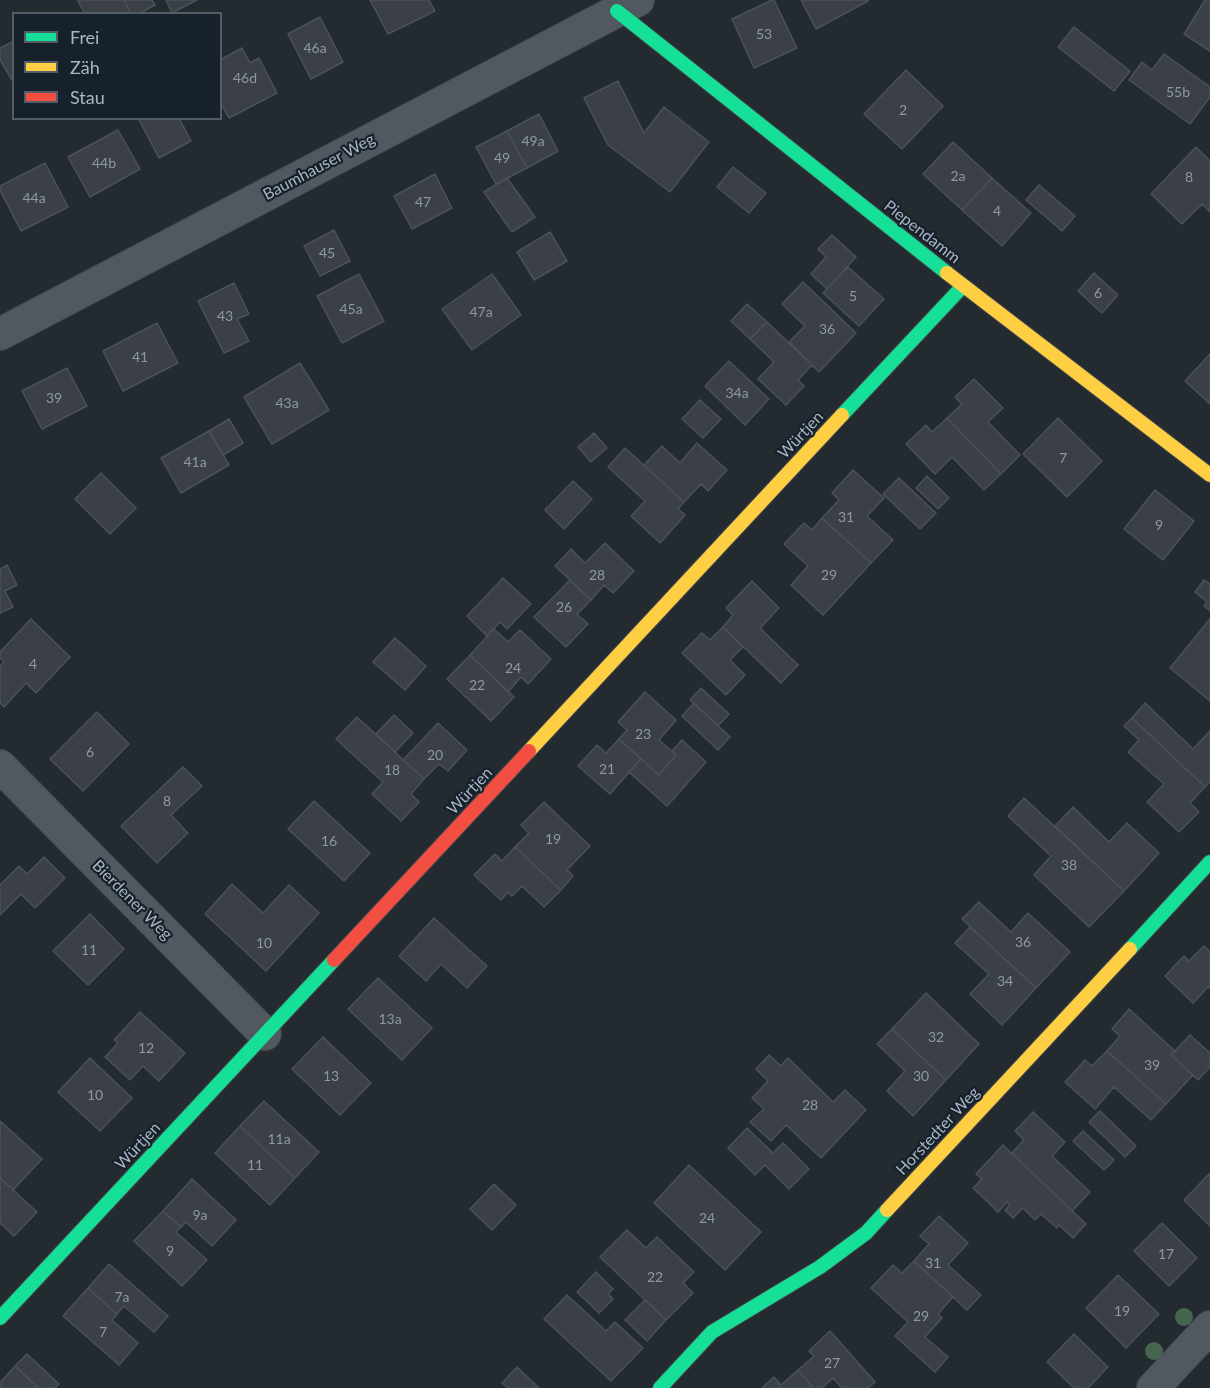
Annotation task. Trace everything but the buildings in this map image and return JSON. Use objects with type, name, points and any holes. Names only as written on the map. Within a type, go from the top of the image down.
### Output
[{"type":"street","name":"Piependamm","points":[[628,6],[963,286],[1210,475]]},
{"type":"street","name":"Baumhauser Weg","points":[[0,334],[628,6]]},
{"type":"street","name":"Würtjen","points":[[0,1318],[963,286]]},
{"type":"street","name":"Bierdener Weg","points":[[0,766],[265,1034]]},
{"type":"street","name":"Horstedter Weg","points":[[660,1388],[712,1332],[820,1267],[866,1233],[1210,862]]},
{"type":"street","points":[[1153,1388],[1210,1327]]},
{"type":"traffic: fast","points":[[617,11],[947,273]]},
{"type":"traffic: fast","points":[[842,415],[963,286]]},
{"type":"traffic: fast","points":[[1130,949],[1210,862]]},
{"type":"traffic: fast","points":[[0,1318],[334,960]]},
{"type":"traffic: fast","points":[[660,1388],[712,1332],[820,1267],[866,1233],[887,1210]]},
{"type":"traffic: slow","points":[[947,273],[1210,475]]},
{"type":"traffic: slow","points":[[529,751],[842,415]]},
{"type":"traffic: slow","points":[[887,1210],[1130,949]]},
{"type":"traffic: jam","points":[[334,960],[529,751]]}]
